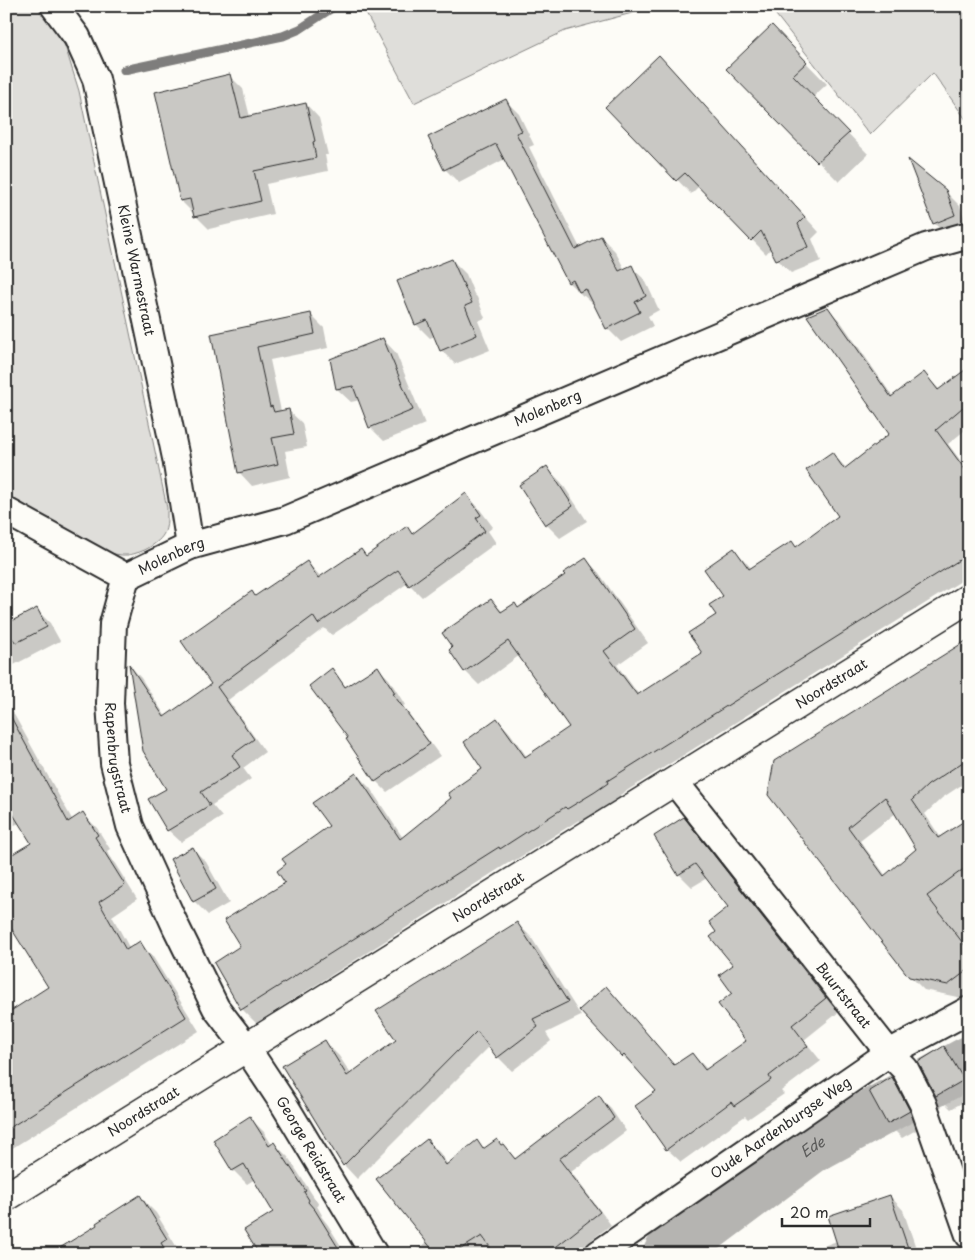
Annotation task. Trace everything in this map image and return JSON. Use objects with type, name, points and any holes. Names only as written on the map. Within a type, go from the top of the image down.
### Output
[{"type":"street","name":"Kleine Warmestraat","points":[[54,6],[77,38],[96,79],[176,458],[190,546]]},
{"type":"street","name":"Molenberg","points":[[126,577],[190,546],[284,520],[926,247],[969,235]]},
{"type":"street","points":[[6,511],[126,577]]},
{"type":"street","name":"Rapenbrugstraat","points":[[126,577],[113,624],[110,703],[114,763],[130,826],[176,927],[216,1008],[246,1047]]},
{"type":"street","name":"Noordstraat","points":[[6,1197],[969,598]]},
{"type":"street","name":"Buurtstraat","points":[[674,782],[897,1061],[923,1104],[969,1235]]},
{"type":"street","name":"Oude Aardenburgse Weg","points":[[598,1254],[897,1061],[969,1010]]},
{"type":"street","name":"George Reidstraat","points":[[246,1047],[286,1106],[374,1254]]},
{"type":"shaded area","points":[[6,6],[40,6],[65,46],[79,91],[167,508],[166,526],[163,535],[150,547],[134,554],[115,554],[83,543],[6,499]]},
{"type":"shaded area","points":[[362,6],[658,6],[565,31],[414,103]]},
{"type":"shaded area","points":[[769,6],[969,6],[969,124],[933,73],[870,135]]},
{"type":"building","points":[[772,25],[807,62],[793,75],[849,133],[817,162],[726,69]]},
{"type":"building","points":[[659,55],[805,217],[798,224],[808,247],[776,260],[761,231],[751,241],[685,173],[676,181],[605,107]]},
{"type":"building","points":[[230,74],[241,118],[306,103],[315,141],[313,142],[316,158],[254,171],[261,201],[194,217],[190,199],[180,201],[155,92]]},
{"type":"building","points":[[506,99],[522,131],[516,133],[575,249],[601,236],[619,271],[632,265],[646,296],[635,302],[640,312],[606,329],[586,289],[579,292],[573,280],[568,283],[496,144],[444,170],[428,137]]},
{"type":"building","points":[[908,159],[946,190],[955,215],[933,224]]},
{"type":"building","points":[[452,259],[472,303],[465,306],[477,335],[440,351],[427,320],[415,325],[397,281]]},
{"type":"building","points":[[828,307],[891,397],[924,372],[938,390],[969,367],[969,402],[936,430],[969,475],[969,554],[607,781],[608,783],[595,792],[567,809],[565,807],[500,849],[499,847],[241,1010],[214,963],[240,946],[224,920],[285,883],[277,871],[286,864],[282,859],[329,826],[312,803],[356,773],[400,839],[451,798],[448,793],[482,769],[464,742],[497,718],[525,757],[569,727],[508,641],[464,672],[449,650],[452,647],[442,633],[491,599],[501,612],[515,603],[518,608],[565,575],[563,573],[586,558],[635,629],[604,651],[637,695],[702,653],[688,633],[716,615],[709,605],[723,596],[704,569],[734,548],[749,569],[792,541],[796,547],[838,516],[806,470],[832,452],[844,469],[889,434],[807,316]]},
{"type":"building","points":[[311,313],[315,334],[257,347],[270,407],[272,406],[274,412],[289,409],[294,434],[272,438],[278,464],[238,473],[211,334]]},
{"type":"building","points":[[383,338],[413,410],[369,428],[353,386],[336,389],[330,359]]},
{"type":"building","points":[[547,466],[573,506],[545,525],[519,485]]},
{"type":"building","points":[[466,493],[481,515],[476,518],[485,531],[409,586],[398,570],[318,624],[313,616],[217,687],[254,739],[232,755],[240,767],[201,792],[210,805],[167,831],[148,799],[166,789],[143,751],[129,664],[164,717],[211,684],[181,641],[252,591],[255,596],[307,561],[318,578],[361,549],[366,556],[407,526],[412,534]]},
{"type":"building","points":[[37,608],[47,627],[16,643],[6,630],[6,624]]},
{"type":"building","points":[[969,639],[969,758],[928,785],[912,800],[938,838],[969,818],[969,865],[927,896],[969,951],[969,969],[948,985],[909,977],[768,795],[774,761]],"holes":[[[885,797],[916,849],[884,876],[848,827]]]},
{"type":"building","points":[[378,666],[395,693],[393,694],[430,744],[375,782],[346,739],[348,738],[309,686],[332,668],[345,687]]},
{"type":"building","points":[[6,708],[68,822],[83,812],[98,835],[95,837],[125,885],[99,902],[126,950],[140,941],[186,1017],[6,1130],[6,1014],[48,987],[6,920],[6,858],[31,843],[6,803]]},
{"type":"building","points":[[684,817],[826,998],[792,1025],[808,1046],[769,1076],[771,1080],[734,1106],[731,1102],[666,1150],[635,1106],[656,1091],[624,1055],[622,1057],[579,1010],[606,986],[674,1065],[692,1053],[705,1070],[746,1041],[718,1004],[732,993],[719,975],[733,965],[710,937],[716,932],[709,922],[728,907],[695,864],[678,875],[654,836]]},
{"type":"building","points":[[193,847],[216,889],[193,902],[170,859]]},
{"type":"building","points":[[517,922],[568,1002],[533,1019],[538,1027],[497,1058],[477,1031],[343,1166],[282,1066],[325,1040],[347,1076],[396,1040],[376,1011]]},
{"type":"building","points":[[944,1046],[964,1080],[936,1096],[918,1062]]},
{"type":"building","points":[[892,1077],[910,1111],[887,1124],[869,1091]]},
{"type":"building","points":[[599,1095],[614,1118],[559,1159],[600,1212],[547,1254],[495,1254],[482,1236],[453,1254],[436,1254],[376,1179],[427,1139],[446,1165],[477,1140],[483,1149],[497,1139],[515,1159]]},
{"type":"building","points":[[250,1116],[269,1146],[274,1142],[306,1191],[304,1192],[309,1200],[308,1202],[342,1254],[259,1254],[244,1230],[273,1212],[244,1164],[232,1171],[213,1140]]},
{"type":"building","points":[[140,1195],[167,1239],[161,1243],[168,1254],[50,1254],[97,1225],[96,1223]]},
{"type":"building","points":[[890,1195],[910,1254],[840,1254],[828,1216]]},
{"type":"waterway","points":[[124,70],[283,36],[300,29],[335,6]]},
{"type":"waterway","name":"Ede","points":[[669,1254],[809,1149],[969,1062]]}]
